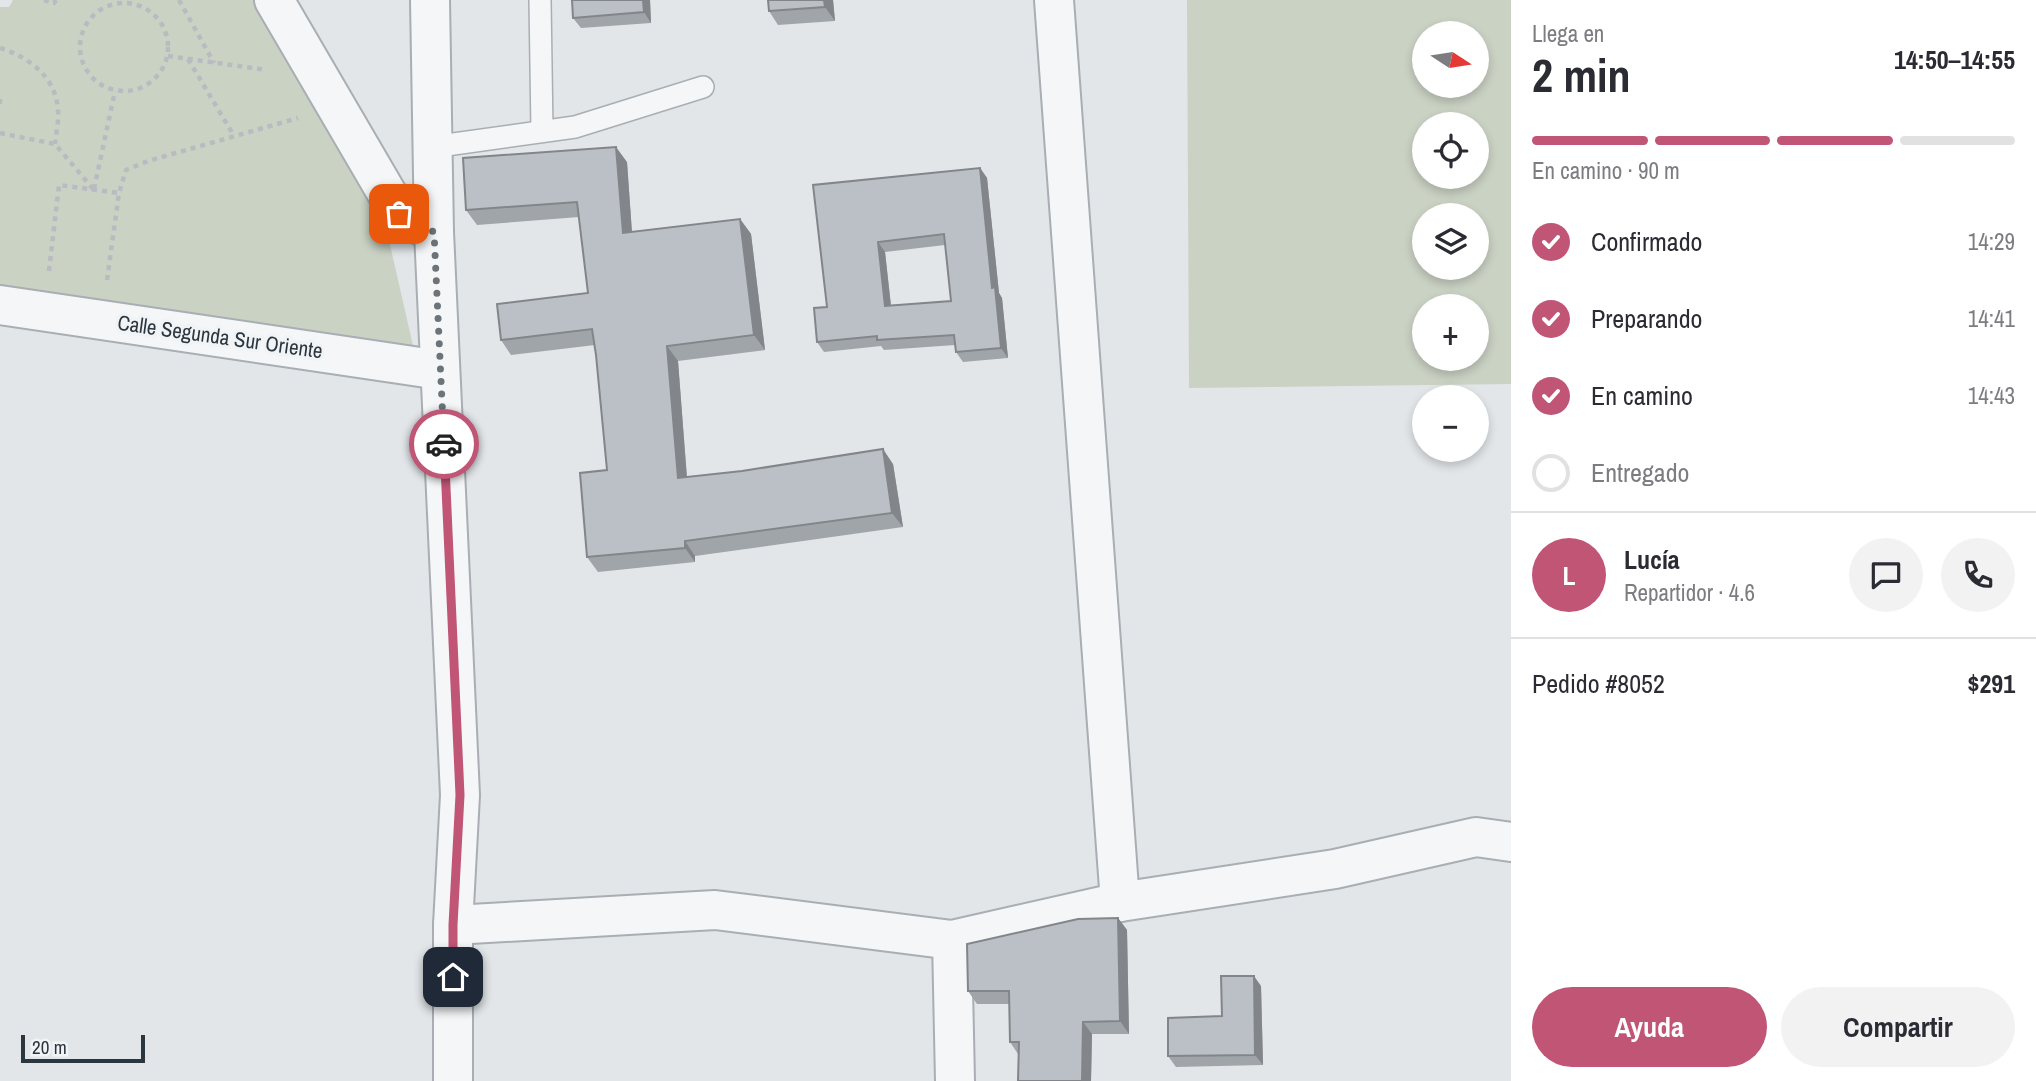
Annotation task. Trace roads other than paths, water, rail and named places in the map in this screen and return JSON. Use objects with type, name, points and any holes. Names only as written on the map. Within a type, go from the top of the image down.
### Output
[{"type":"street","points":[[274,0],[399,214],[434,232]]},
{"type":"street","points":[[430,0],[434,232],[460,795],[453,925],[453,1081]]},
{"type":"street","points":[[1054,0],[1120,902]]},
{"type":"street","name":"Calle Segunda Sur Oriente","points":[[0,305],[440,370]]},
{"type":"street","points":[[453,925],[716,910],[952,940],[1120,902],[1335,869],[1476,837],[1511,842]]},
{"type":"street","points":[[952,940],[955,1081]]},
{"type":"lane","points":[[540,0],[542,131]]},
{"type":"lane","points":[[432,147],[575,127],[703,87]]}]
